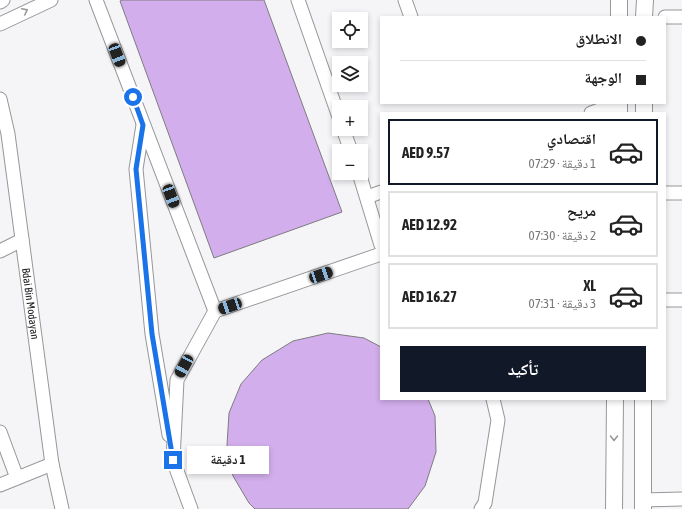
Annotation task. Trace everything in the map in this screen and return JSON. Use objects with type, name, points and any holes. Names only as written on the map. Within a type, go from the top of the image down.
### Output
[{"type":"main road","points":[[619,0],[619,16]]},
{"type":"main road","points":[[644,0],[644,16]]},
{"type":"main road","points":[[614,509],[615,400]]},
{"type":"main road","points":[[643,400],[643,504]]},
{"type":"street","points":[[0,2],[4,0]]},
{"type":"street","points":[[0,24],[51,0]]},
{"type":"street","points":[[96,0],[215,311]]},
{"type":"street","points":[[298,0],[333,100]]},
{"type":"street","points":[[405,0],[411,16]]},
{"type":"street","points":[[666,17],[682,17]]},
{"type":"street","name":"Bdai Bin Modayan","points":[[0,99],[4,138],[22,240],[52,464],[62,509]]},
{"type":"street","points":[[595,112],[616,104]]},
{"type":"street","points":[[143,125],[136,169],[152,334],[173,460],[191,509]]},
{"type":"street","points":[[361,180],[380,242]]},
{"type":"street","points":[[367,197],[380,192]]},
{"type":"street","points":[[666,193],[682,193]]},
{"type":"street","points":[[0,251],[22,240]]},
{"type":"street","points":[[173,460],[177,380],[215,311],[380,254]]},
{"type":"street","points":[[666,300],[682,300]]},
{"type":"street","points":[[481,509],[486,503],[498,420],[493,400]]},
{"type":"street","points":[[0,432],[17,478]]},
{"type":"street","points":[[0,485],[52,464]]},
{"type":"street","points":[[57,488],[68,509]]},
{"type":"street","points":[[643,504],[682,499]]},
{"type":"building","points":[[264,0],[342,212],[214,258],[120,1]]},
{"type":"building","points":[[328,333],[364,338],[380,346],[380,400],[428,400],[435,416],[436,452],[425,486],[408,509],[255,509],[249,503],[233,476],[227,445],[229,413],[241,384],[262,360],[293,341]]},
{"type":"route","points":[[133,97],[143,125],[136,169],[152,334],[173,460]]}]
